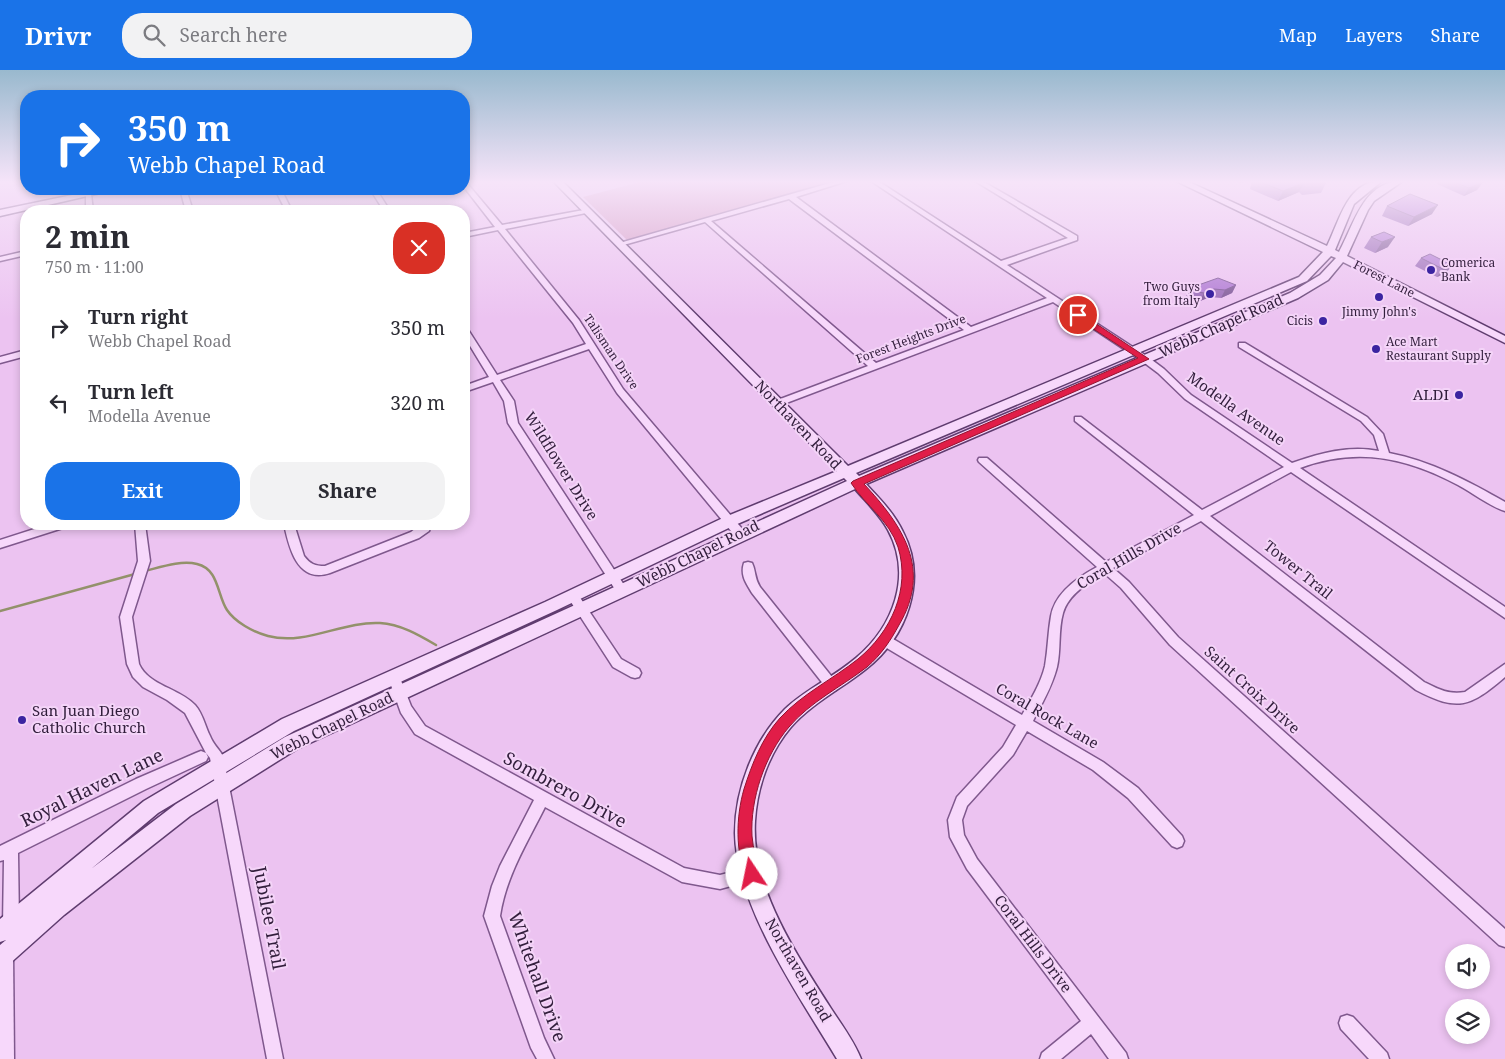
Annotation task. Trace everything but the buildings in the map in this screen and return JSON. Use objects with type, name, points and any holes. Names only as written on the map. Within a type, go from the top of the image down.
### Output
[{"type":"main road","name":"Northaven Road","points":[[603,227],[778,403],[883,512],[897,532],[904,548],[908,570],[908,587],[902,610],[884,640],[864,662],[805,703],[784,722],[759,764],[748,801],[745,836],[752,874],[768,920],[850,1059]]},
{"type":"main road","name":"Forest Lane","points":[[1288,227],[1426,296],[1505,339]]},
{"type":"main road","name":"Webb Chapel Road","points":[[397,685],[573,596],[617,584],[735,528],[1133,351],[1283,288],[1308,275],[1320,265],[1331,248],[1339,227]]},
{"type":"main road","name":"Webb Chapel Road","points":[[851,478],[1145,359],[1295,293],[1326,277],[1344,255],[1354,227]]},
{"type":"main road","name":"Forest Lane","points":[[1344,255],[1368,270],[1505,330]]},
{"type":"main road","points":[[1326,277],[1343,270],[1368,270]]},
{"type":"main road","points":[[1283,288],[1295,293]]},
{"type":"main road","name":"Webb Chapel Road","points":[[6,927],[152,807],[288,725],[397,685],[582,610],[617,584]]},
{"type":"main road","name":"Webb Chapel Road","points":[[3,956],[136,844],[212,770]]},
{"type":"street","points":[[470,234],[504,227]]},
{"type":"street","points":[[620,244],[680,227]]},
{"type":"street","points":[[714,227],[874,366]]},
{"type":"street","points":[[832,227],[970,330]]},
{"type":"street","name":"Modella Avenue","points":[[945,227],[1161,370],[1188,397],[1505,613]]},
{"type":"street","points":[[1001,264],[1074,238],[1056,227]]},
{"type":"street","name":"Talisman Drive","points":[[500,228],[592,346],[620,391],[735,528]]},
{"type":"street","points":[[0,260],[20,255]]},
{"type":"street","name":"Forest Heights Drive","points":[[778,403],[1053,299]]},
{"type":"street","name":"Wildflower Drive","points":[[470,339],[509,401],[514,423],[617,584]]},
{"type":"street","points":[[1242,345],[1364,419],[1378,434],[1385,455]]},
{"type":"street","points":[[470,387],[592,346]]},
{"type":"street","points":[[0,360],[20,355]]},
{"type":"street","name":"Tower Trail","points":[[1078,419],[1420,686],[1434,694],[1449,699],[1471,698],[1505,669]]},
{"type":"street","name":"Coral Hills Drive","points":[[1120,1059],[972,864],[957,837],[955,820],[962,802],[1008,751],[1026,723],[1041,694],[1051,666],[1057,613],[1064,598],[1075,586],[1104,568],[1202,514],[1292,467],[1311,458],[1332,452],[1367,452],[1432,468],[1465,483],[1505,507]]},
{"type":"street","name":"Saint Croix Drive","points":[[983,460],[1139,599],[1174,641],[1505,939]]},
{"type":"street","points":[[0,544],[43,530]]},
{"type":"street","points":[[141,530],[144,554],[141,572],[126,617],[133,664],[137,673],[147,683],[172,696],[190,709],[199,724],[212,770]]},
{"type":"street","points":[[291,530],[302,563],[307,569],[316,572],[326,570],[415,535],[421,530]]},
{"type":"street","points":[[748,566],[749,579],[756,590],[832,686]]},
{"type":"street","points":[[573,596],[617,663],[636,673]]},
{"type":"street","name":"Coral Rock Lane","points":[[884,640],[1098,766],[1133,793],[1178,841]]},
{"type":"street","name":"Sombrero Drive","points":[[397,685],[411,718],[420,730],[682,875],[720,882],[752,874]]},
{"type":"street","points":[[205,742],[210,746],[212,770]]},
{"type":"street","name":"Royal Haven Lane","points":[[5,852],[141,784],[212,770]]},
{"type":"street","name":"Jubilee Trail","points":[[212,770],[275,1059]]},
{"type":"street","name":"Whitehall Drive","points":[[542,799],[501,882],[494,900],[492,916],[537,1042],[546,1059]]},
{"type":"street","points":[[5,852],[6,927],[3,956],[6,1059]]},
{"type":"street","points":[[1048,1059],[1092,1022]]},
{"type":"street","points":[[1347,1023],[1381,1059]]},
{"type":"shaded area","points":[[614,227],[673,227],[627,240]]},
{"type":"waterway","points":[[145,571],[171,564],[184,563],[197,564],[204,567],[214,577],[224,604],[230,614],[245,626],[268,636],[296,638],[366,623],[380,623],[402,628],[436,645]]},
{"type":"waterway","points":[[0,611],[135,574]]},
{"type":"place","name":"Comerica Bank","points":[[1431,270]]},
{"type":"place","name":"Two Guys from Italy","points":[[1210,294]]},
{"type":"place","name":"Jimmy John's","points":[[1379,297]]},
{"type":"place","name":"Cicis","points":[[1323,321]]},
{"type":"place","name":"Ace Mart Restaurant Supply","points":[[1376,349]]},
{"type":"place","name":"ALDI","points":[[1459,395]]},
{"type":"place","name":"San Juan Diego Catholic Church","points":[[22,720]]},
{"type":"route","points":[[752,874],[745,836],[748,801],[759,764],[772,739],[784,722],[805,703],[864,662],[884,640],[902,610],[908,587],[908,570],[904,548],[897,532],[883,512],[857,483],[1145,359],[1078,315]]}]
